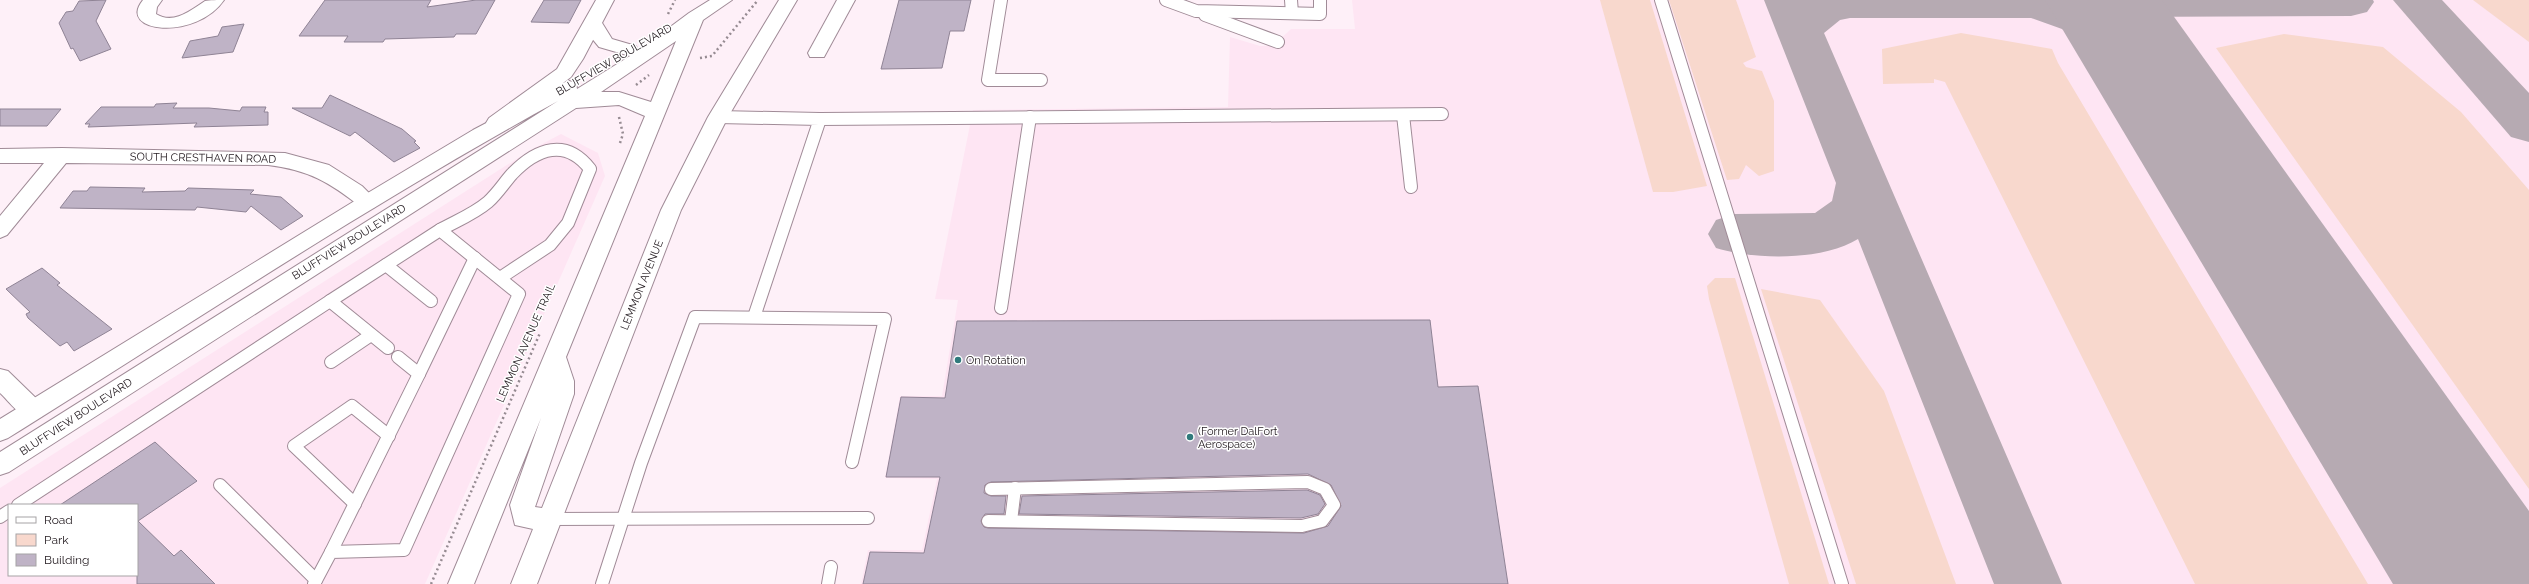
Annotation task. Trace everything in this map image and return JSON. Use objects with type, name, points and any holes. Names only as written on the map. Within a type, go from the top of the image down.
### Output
[{"type":"main road","points":[[153,0],[148,6],[147,16],[151,20],[168,23],[200,14],[215,0]]},
{"type":"main road","points":[[480,135],[564,73],[574,60],[605,0]]},
{"type":"main road","name":"BLUFFVIEW BOULEVARD","points":[[0,431],[368,202],[480,135],[564,90],[699,8],[723,0]]},
{"type":"main road","name":"LEMMON AVENUE","points":[[524,584],[548,519],[671,210],[718,117],[788,0]]},
{"type":"main road","points":[[817,53],[846,0]]},
{"type":"main road","points":[[461,584],[657,114],[699,8]]},
{"type":"main road","name":"BLUFFVIEW BOULEVARD","points":[[0,465],[388,217],[661,45],[699,8]]},
{"type":"main road","points":[[593,22],[599,38],[604,44],[629,50]]},
{"type":"main road","points":[[567,104],[607,96],[623,98],[640,103],[657,114]]},
{"type":"main road","points":[[0,230],[62,155]]},
{"type":"main road","name":"SOUTH CRESTHAVEN ROAD","points":[[0,156],[62,155],[268,158],[297,161],[321,168],[343,182],[388,217]]},
{"type":"main road","points":[[548,519],[524,517],[522,506],[562,394],[562,381],[555,357]]},
{"type":"main road","points":[[0,378],[54,430]]},
{"type":"lane","points":[[1001,0],[988,80],[1041,80]]},
{"type":"lane","points":[[1166,0],[1180,3],[1196,11],[1278,42]]},
{"type":"lane","points":[[1291,0],[1292,13]]},
{"type":"lane","points":[[1196,11],[1320,14],[1320,0]]},
{"type":"lane","points":[[1661,0],[1842,584]]},
{"type":"lane","points":[[718,117],[820,119],[1442,114]]},
{"type":"lane","points":[[1403,115],[1411,187]]},
{"type":"lane","points":[[1001,308],[1030,117]]},
{"type":"lane","points":[[754,318],[820,119]]},
{"type":"lane","points":[[20,504],[440,230],[483,206],[518,168],[542,153],[565,148],[582,157],[590,169],[568,223],[550,245],[500,278]]},
{"type":"lane","points":[[331,552],[404,550],[520,294],[440,230]]},
{"type":"lane","points":[[220,485],[315,582],[420,374],[475,258]]},
{"type":"lane","points":[[386,265],[431,301]]},
{"type":"lane","points":[[330,301],[420,374]]},
{"type":"lane","points":[[602,584],[622,518],[696,317],[885,319],[852,462]]},
{"type":"lane","points":[[331,362],[371,335]]},
{"type":"lane","points":[[354,504],[294,446],[352,406],[389,436]]},
{"type":"lane","points":[[988,521],[1302,526],[1318,524],[1329,517],[1334,505],[1331,495],[1324,486],[1308,482],[991,489]]},
{"type":"lane","points":[[1011,521],[1015,488]]},
{"type":"lane","points":[[548,519],[868,518]]},
{"type":"lane","points":[[828,584],[831,567]]},
{"type":"path","points":[[664,18],[675,0]]},
{"type":"path","points":[[700,58],[712,56],[758,0]]},
{"type":"path","points":[[618,114],[622,122],[623,134],[618,149]]},
{"type":"path","name":"LEMMON AVENUE TRAIL","points":[[431,584],[541,331]]},
{"type":"shaded area","points":[[1352,0],[2529,0],[2529,584],[861,584],[868,550],[922,550],[937,479],[885,478],[900,396],[942,396],[958,300],[935,299],[973,110],[1228,107],[1230,37],[1260,46],[1273,46],[1291,29],[1355,29]]},
{"type":"shaded area","points":[[561,134],[598,153],[605,176],[425,584],[0,584],[0,488],[529,151]]},
{"type":"green space","points":[[1600,0],[1650,0],[1707,186],[1673,192],[1653,192]]},
{"type":"green space","points":[[1669,0],[1736,0],[1756,57],[1743,63],[1746,67],[1762,71],[1774,101],[1774,171],[1759,176],[1746,165],[1739,179],[1727,180]]},
{"type":"green space","points":[[2473,0],[2529,0],[2529,42]]},
{"type":"green space","points":[[1961,33],[2052,49],[2058,63],[2368,584],[2195,584],[1945,82],[1934,79],[1934,83],[1883,84],[1882,49]]},
{"type":"green space","points":[[2284,34],[2383,47],[2461,112],[2529,190],[2529,489],[2216,48]]},
{"type":"green space","points":[[1715,278],[1735,278],[1829,584],[1789,584],[1709,299],[1707,286]]},
{"type":"green space","points":[[1761,289],[1820,300],[1884,391],[1956,584],[1856,584]]},
{"type":"building","points":[[106,0],[96,21],[111,49],[80,61],[73,48],[71,49],[59,23],[66,12],[73,11],[79,1]]},
{"type":"building","points":[[325,0],[431,0],[427,7],[476,0],[495,0],[476,34],[456,34],[454,37],[385,39],[383,42],[344,42],[348,36],[299,36]]},
{"type":"building","points":[[544,0],[581,0],[569,23],[531,22]]},
{"type":"building","points":[[899,0],[971,0],[964,31],[950,31],[942,68],[881,69]]},
{"type":"building","points":[[244,24],[233,52],[182,58],[190,41],[218,36],[222,27]]},
{"type":"building","points":[[330,95],[402,129],[416,141],[414,142],[420,148],[394,162],[355,132],[350,136],[292,108],[322,108]]},
{"type":"building","points":[[177,103],[173,108],[209,108],[240,111],[242,107],[266,107],[264,112],[268,112],[268,125],[194,127],[197,123],[88,127],[90,124],[85,124],[101,107],[154,107],[156,104]]},
{"type":"building","points":[[0,109],[61,109],[47,126],[0,126]]},
{"type":"building","points":[[90,187],[145,188],[142,192],[185,191],[188,188],[254,190],[250,194],[281,197],[303,216],[281,230],[251,206],[246,212],[197,207],[195,210],[60,208],[73,191],[87,191]]},
{"type":"building","points":[[42,268],[60,283],[57,285],[112,329],[74,351],[67,342],[60,346],[28,318],[26,314],[30,312],[6,289]]},
{"type":"building","name":"(Former DalFort Aerospace)","points":[[1430,320],[1438,387],[1478,386],[1508,584],[863,584],[870,552],[924,553],[940,477],[886,477],[901,397],[945,398],[957,321]],"holes":[[[1308,474],[1331,485],[1341,506],[1328,526],[1304,533],[988,528],[984,527],[981,521],[985,514],[1004,514],[1006,496],[991,496],[984,493],[985,485],[991,482]]]},
{"type":"building","points":[[155,442],[197,481],[138,521],[138,504],[62,504]]},
{"type":"building","points":[[1307,490],[1320,495],[1325,504],[1318,514],[1301,518],[1019,514],[1022,496]]},
{"type":"building","points":[[138,521],[174,556],[181,550],[215,584],[137,584]]},
{"type":"taxiway","points":[[1787,0],[2028,584]]},
{"type":"taxiway","points":[[2416,0],[2529,125]]},
{"type":"taxiway","points":[[1803,26],[1825,9],[1850,4],[2351,2]]},
{"type":"taxiway","points":[[2049,9],[2078,19],[2102,32],[2122,47],[2154,84],[2198,154]]},
{"type":"taxiway","points":[[1735,234],[1795,235],[1815,233],[1833,228],[1848,219],[1858,205],[1862,184]]},
{"type":"runway","points":[[2103,0],[2484,584]]},
{"type":"place","name":"On Rotation","points":[[958,360]]},
{"type":"place","name":"(Former DalFort Aerospace)","points":[[1190,437]]}]
